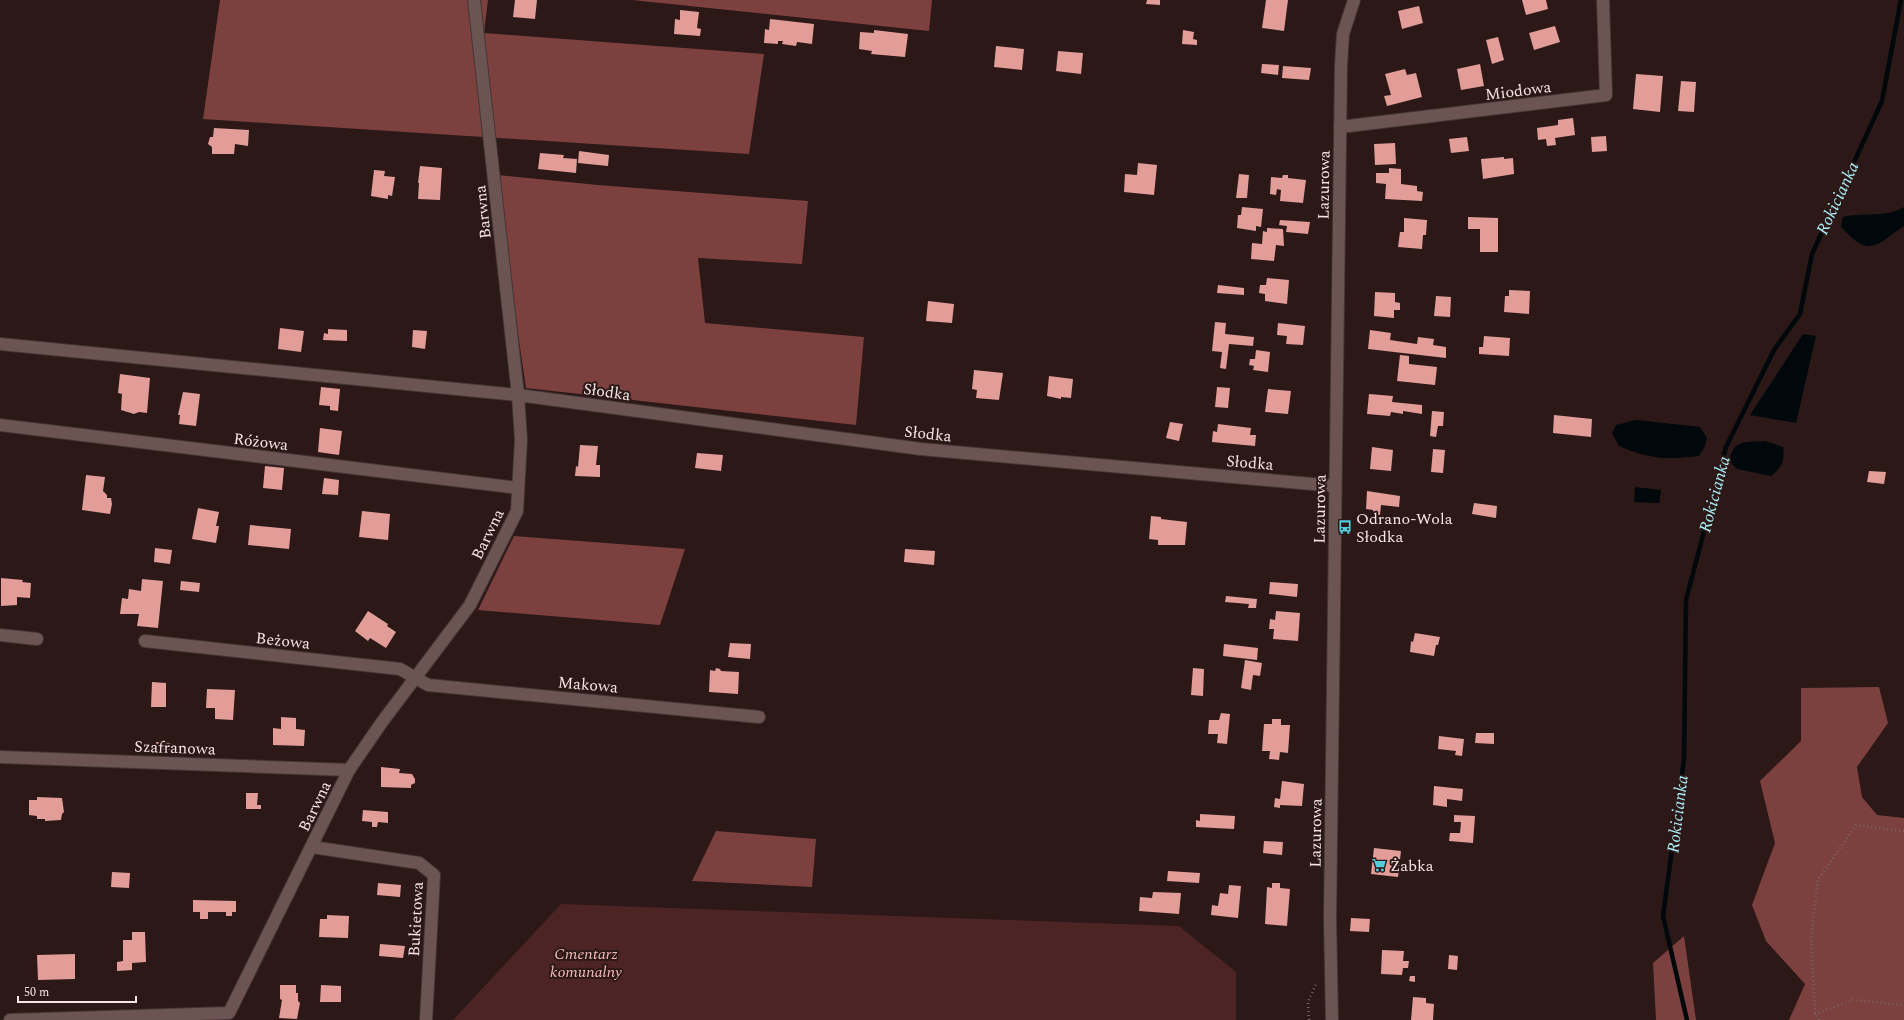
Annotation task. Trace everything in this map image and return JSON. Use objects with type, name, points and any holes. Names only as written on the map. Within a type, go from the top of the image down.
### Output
[{"type":"street","name":"Barwna","points":[[10,1020],[229,1013],[349,770],[470,605],[517,511],[521,440],[518,395],[474,0]]},
{"type":"street","name":"Lazurowa","points":[[1332,1020],[1330,918],[1340,127],[1343,34],[1350,7],[1354,0]]},
{"type":"street","name":"Miodowa","points":[[1340,127],[1606,95],[1603,0]]},
{"type":"street","name":"Słodka","points":[[0,344],[518,395],[921,449],[1336,486]]},
{"type":"street","name":"Różowa","points":[[0,425],[518,488]]},
{"type":"street","points":[[0,635],[37,639]]},
{"type":"street","name":"Beżowa","points":[[145,641],[400,669],[415,678]]},
{"type":"street","name":"Makowa","points":[[415,678],[428,685],[759,717]]},
{"type":"street","name":"Szafranowa","points":[[0,757],[349,770]]},
{"type":"street","name":"Bukietowa","points":[[312,847],[419,863],[434,875],[426,1020]]},
{"type":"path","points":[[1819,1020],[1815,1014],[1811,936],[1818,880],[1856,825],[1904,832]]},
{"type":"path","points":[[1815,1014],[1853,1000],[1904,1005]]},
{"type":"green space","name":"Cmentarz komunalny","points":[[561,904],[1179,926],[1236,972],[1236,1020],[453,1020]]},
{"type":"shaded area","points":[[220,0],[488,0],[484,33],[764,54],[749,154],[203,119]]},
{"type":"shaded area","points":[[632,0],[932,0],[929,31]]},
{"type":"shaded area","points":[[498,175],[598,185],[808,201],[802,264],[698,258],[705,323],[864,337],[856,425],[526,388],[512,293]]},
{"type":"shaded area","points":[[1904,207],[1904,226],[1878,244],[1872,246],[1866,246],[1859,243],[1841,227],[1843,217],[1882,214]]},
{"type":"shaded area","points":[[1803,334],[1816,336],[1796,423],[1750,415]]},
{"type":"shaded area","points":[[1636,420],[1700,427],[1707,438],[1705,446],[1699,456],[1667,458],[1640,454],[1619,446],[1612,433],[1616,425]]},
{"type":"shaded area","points":[[1765,441],[1783,447],[1784,456],[1782,463],[1778,470],[1771,476],[1737,469],[1729,461],[1734,448],[1737,445],[1746,442]]},
{"type":"shaded area","points":[[1635,487],[1661,490],[1659,503],[1634,502]]},
{"type":"shaded area","points":[[514,536],[685,549],[660,625],[478,610]]},
{"type":"shaded area","points":[[1879,687],[1888,723],[1857,767],[1862,797],[1877,815],[1904,818],[1904,1020],[1789,1020],[1805,984],[1766,941],[1752,905],[1775,843],[1760,781],[1801,741],[1801,688]]},
{"type":"shaded area","points":[[716,831],[816,839],[812,887],[692,881]]},
{"type":"shaded area","points":[[1684,936],[1696,1020],[1656,1020],[1653,963]]},
{"type":"building","points":[[515,0],[537,0],[535,19],[513,17]]},
{"type":"building","points":[[1147,0],[1160,0],[1160,5],[1146,4]]},
{"type":"building","points":[[1266,0],[1288,0],[1284,31],[1262,28]]},
{"type":"building","points":[[1522,0],[1546,0],[1548,9],[1526,15]]},
{"type":"building","points":[[1419,6],[1423,23],[1402,29],[1398,11]]},
{"type":"building","points":[[680,10],[699,12],[697,28],[701,29],[700,36],[674,34],[675,19],[680,20]]},
{"type":"building","points":[[770,19],[814,24],[812,44],[797,42],[796,46],[782,44],[783,41],[778,41],[778,44],[764,43],[765,29],[769,30]]},
{"type":"building","points":[[1555,26],[1560,42],[1534,50],[1529,33]]},
{"type":"building","points":[[874,30],[908,34],[905,57],[871,54],[872,51],[859,49],[860,32],[874,33]]},
{"type":"building","points":[[1183,30],[1194,32],[1193,39],[1197,40],[1197,45],[1182,44]]},
{"type":"building","points":[[1498,37],[1504,60],[1492,64],[1486,40]]},
{"type":"building","points":[[996,46],[1024,49],[1022,70],[994,67]]},
{"type":"building","points":[[1058,51],[1083,53],[1081,74],[1056,71]]},
{"type":"building","points":[[1262,64],[1279,65],[1278,75],[1261,73]]},
{"type":"building","points":[[1480,64],[1484,86],[1461,90],[1457,69]]},
{"type":"building","points":[[1283,66],[1311,68],[1309,80],[1282,78]]},
{"type":"building","points":[[1405,69],[1407,75],[1416,73],[1422,97],[1387,106],[1384,96],[1391,95],[1385,74]]},
{"type":"building","points":[[1636,74],[1663,76],[1660,112],[1633,109]]},
{"type":"building","points":[[1681,81],[1696,82],[1694,112],[1678,111]]},
{"type":"building","points":[[1573,118],[1575,135],[1555,138],[1556,145],[1547,146],[1546,139],[1538,140],[1537,128],[1558,125],[1558,120]]},
{"type":"building","points":[[214,128],[249,130],[248,146],[235,144],[234,154],[212,154],[212,147],[208,144],[210,137],[213,137]]},
{"type":"building","points":[[1606,136],[1607,151],[1592,152],[1591,137]]},
{"type":"building","points":[[1467,137],[1469,151],[1451,153],[1449,139]]},
{"type":"building","points":[[1395,143],[1396,164],[1375,165],[1374,144]]},
{"type":"building","points":[[579,151],[609,155],[608,166],[578,163]]},
{"type":"building","points":[[540,153],[564,155],[563,158],[577,159],[576,173],[538,169]]},
{"type":"building","points":[[1504,157],[1504,159],[1513,158],[1514,174],[1483,179],[1481,159]]},
{"type":"building","points":[[1138,163],[1157,165],[1154,195],[1124,192],[1125,174],[1137,175]]},
{"type":"building","points":[[420,166],[442,168],[440,200],[418,199]]},
{"type":"building","points":[[1389,168],[1401,169],[1401,184],[1417,186],[1417,191],[1423,192],[1422,201],[1385,199],[1386,184],[1376,183],[1376,173],[1389,173]]},
{"type":"building","points":[[374,170],[385,171],[384,176],[395,177],[392,196],[388,195],[388,199],[371,196]]},
{"type":"building","points":[[1239,174],[1249,175],[1247,198],[1236,198]]},
{"type":"building","points":[[1283,175],[1288,175],[1288,178],[1306,180],[1303,203],[1280,201],[1281,190],[1277,189],[1276,195],[1270,194],[1271,177],[1282,178]]},
{"type":"building","points":[[1242,207],[1263,209],[1261,227],[1256,226],[1256,231],[1237,228],[1238,215],[1241,215]]},
{"type":"building","points":[[1468,217],[1498,218],[1498,252],[1480,252],[1480,229],[1468,229]]},
{"type":"building","points":[[1404,218],[1427,220],[1426,235],[1423,235],[1422,249],[1398,247],[1400,232],[1404,232]]},
{"type":"building","points":[[1280,220],[1310,222],[1308,234],[1286,232],[1287,226],[1279,225]]},
{"type":"building","points":[[1267,228],[1283,229],[1284,246],[1276,245],[1274,261],[1251,259],[1252,243],[1262,244],[1263,231],[1267,232]]},
{"type":"building","points":[[1267,278],[1289,280],[1287,304],[1265,301],[1265,294],[1259,293],[1260,285],[1266,285]]},
{"type":"building","points":[[1218,285],[1244,288],[1244,295],[1217,293]]},
{"type":"building","points":[[1509,290],[1530,291],[1529,314],[1504,312],[1505,296],[1509,296]]},
{"type":"building","points":[[1375,292],[1395,293],[1395,302],[1400,303],[1400,310],[1394,310],[1394,318],[1374,316]]},
{"type":"building","points":[[1436,296],[1451,297],[1450,317],[1434,316]]},
{"type":"building","points":[[928,301],[954,304],[952,323],[926,321]]},
{"type":"building","points":[[1215,322],[1226,323],[1225,334],[1254,337],[1253,346],[1229,344],[1226,369],[1220,368],[1222,352],[1212,351]]},
{"type":"building","points":[[1278,323],[1305,326],[1303,345],[1286,344],[1287,336],[1277,335]]},
{"type":"building","points":[[280,328],[304,331],[301,352],[278,349]]},
{"type":"building","points":[[328,329],[347,330],[347,341],[323,340],[324,333],[328,334]]},
{"type":"building","points":[[413,330],[427,331],[425,349],[412,347]]},
{"type":"building","points":[[1370,330],[1391,333],[1390,340],[1417,344],[1418,337],[1434,339],[1433,345],[1446,347],[1446,358],[1368,349]]},
{"type":"building","points":[[1484,336],[1510,338],[1509,356],[1479,354],[1479,347],[1483,347]]},
{"type":"building","points":[[1256,350],[1270,352],[1268,372],[1253,370],[1254,366],[1249,365],[1250,359],[1255,359]]},
{"type":"building","points":[[1400,355],[1409,356],[1409,364],[1437,367],[1435,385],[1397,381]]},
{"type":"building","points":[[974,370],[1003,373],[999,400],[976,398],[977,390],[972,389]]},
{"type":"building","points":[[120,374],[150,378],[147,413],[139,412],[134,414],[121,410],[122,394],[118,393]]},
{"type":"building","points":[[1049,376],[1073,379],[1071,398],[1061,397],[1061,399],[1047,396]]},
{"type":"building","points":[[321,387],[340,389],[338,411],[330,410],[330,406],[319,405]]},
{"type":"building","points":[[1217,387],[1230,388],[1228,408],[1215,407]]},
{"type":"building","points":[[1268,389],[1291,391],[1288,414],[1265,412]]},
{"type":"building","points":[[183,392],[200,394],[196,426],[179,424],[180,415],[178,415]]},
{"type":"building","points":[[1369,394],[1393,396],[1392,402],[1422,405],[1422,414],[1403,411],[1403,414],[1391,412],[1390,416],[1367,414]]},
{"type":"building","points":[[1432,411],[1444,412],[1443,426],[1438,426],[1436,437],[1430,436]]},
{"type":"building","points":[[1554,415],[1592,419],[1591,437],[1553,433]]},
{"type":"building","points":[[1170,422],[1183,424],[1179,441],[1166,438]]},
{"type":"building","points":[[1218,424],[1251,428],[1250,435],[1256,435],[1255,446],[1212,442],[1213,431],[1217,432]]},
{"type":"building","points":[[320,428],[342,431],[339,455],[318,452]]},
{"type":"building","points":[[580,445],[598,446],[596,465],[600,465],[600,477],[575,476],[576,466],[578,467]]},
{"type":"building","points":[[1372,447],[1393,450],[1391,471],[1370,469]]},
{"type":"building","points":[[1433,449],[1445,450],[1443,473],[1431,472]]},
{"type":"building","points":[[697,453],[723,455],[721,471],[695,468]]},
{"type":"building","points":[[265,466],[284,468],[282,490],[263,488]]},
{"type":"building","points":[[1869,471],[1886,472],[1884,484],[1867,482]]},
{"type":"building","points":[[86,475],[105,477],[103,491],[107,495],[107,498],[111,498],[112,504],[110,514],[82,510]]},
{"type":"building","points":[[324,478],[339,480],[338,495],[322,494]]},
{"type":"building","points":[[1367,491],[1400,496],[1399,507],[1381,505],[1380,515],[1373,514],[1373,510],[1366,509]]},
{"type":"building","points":[[1474,503],[1497,506],[1496,518],[1472,514]]},
{"type":"building","points":[[198,508],[219,512],[216,526],[219,526],[216,543],[192,539]]},
{"type":"building","points":[[362,511],[390,514],[388,540],[359,537]]},
{"type":"building","points":[[1151,516],[1161,517],[1161,519],[1187,522],[1185,545],[1158,545],[1158,540],[1149,539]]},
{"type":"building","points":[[250,525],[291,529],[289,549],[248,545]]},
{"type":"building","points":[[155,548],[172,550],[170,564],[154,562]]},
{"type":"building","points":[[905,549],[935,551],[934,565],[904,562]]},
{"type":"building","points":[[1,578],[23,580],[22,582],[31,583],[30,598],[17,597],[17,605],[1,606]]},
{"type":"building","points":[[142,579],[163,581],[158,628],[137,626],[139,614],[120,614],[122,598],[128,599],[129,589],[141,591]]},
{"type":"building","points":[[181,581],[200,583],[199,592],[180,590]]},
{"type":"building","points":[[1270,582],[1298,584],[1297,597],[1269,594]]},
{"type":"building","points":[[1226,596],[1257,599],[1256,608],[1248,608],[1249,604],[1225,602]]},
{"type":"building","points":[[368,611],[388,624],[387,626],[396,632],[386,648],[370,638],[368,641],[355,631]]},
{"type":"building","points":[[1276,611],[1300,613],[1298,641],[1273,639],[1274,629],[1269,629],[1270,619],[1275,620]]},
{"type":"building","points":[[1415,633],[1440,637],[1438,645],[1436,645],[1434,656],[1410,652],[1411,641],[1413,642]]},
{"type":"building","points":[[730,643],[751,644],[750,659],[728,657]]},
{"type":"building","points":[[1224,644],[1258,648],[1257,660],[1223,656]]},
{"type":"building","points":[[1245,660],[1262,663],[1260,676],[1253,675],[1251,690],[1241,688]]},
{"type":"building","points":[[716,668],[720,669],[721,671],[739,672],[738,694],[709,692],[710,670],[715,671]]},
{"type":"building","points":[[1193,668],[1204,669],[1203,696],[1191,695]]},
{"type":"building","points":[[152,682],[166,683],[166,707],[151,707]]},
{"type":"building","points":[[207,689],[235,690],[233,720],[215,719],[215,708],[206,708]]},
{"type":"building","points":[[1221,713],[1230,714],[1227,744],[1217,743],[1218,734],[1208,734],[1209,720],[1219,720]]},
{"type":"building","points":[[281,717],[296,718],[296,729],[305,730],[304,746],[273,745],[273,728],[281,729]]},
{"type":"building","points":[[1272,719],[1281,719],[1281,725],[1290,725],[1288,753],[1280,752],[1279,760],[1269,759],[1270,751],[1262,751],[1264,724],[1272,724]]},
{"type":"building","points":[[1476,733],[1494,733],[1494,744],[1475,743]]},
{"type":"building","points":[[1439,736],[1464,739],[1462,756],[1455,755],[1456,751],[1438,749]]},
{"type":"building","points":[[156,742],[170,743],[170,750],[156,750]]},
{"type":"building","points":[[381,767],[400,769],[399,773],[412,774],[415,779],[415,783],[411,785],[411,788],[381,787]]},
{"type":"building","points":[[1282,781],[1304,784],[1302,806],[1280,805],[1280,808],[1274,807],[1275,798],[1280,799]]},
{"type":"building","points":[[1434,786],[1463,789],[1462,801],[1447,799],[1447,807],[1433,805]]},
{"type":"building","points":[[246,793],[258,793],[257,805],[261,805],[261,809],[246,809]]},
{"type":"building","points":[[37,797],[62,798],[64,812],[61,820],[45,821],[45,819],[37,819],[37,816],[29,815],[29,800],[37,800]]},
{"type":"building","points":[[363,810],[388,812],[388,823],[378,822],[377,827],[372,827],[372,822],[362,821]]},
{"type":"building","points":[[1200,814],[1235,816],[1234,829],[1196,827],[1196,820],[1200,821]]},
{"type":"building","points":[[1454,815],[1475,816],[1473,843],[1449,841],[1450,833],[1460,833],[1461,822],[1454,822]]},
{"type":"building","points":[[1264,841],[1283,842],[1282,855],[1263,853]]},
{"type":"building","points":[[1374,848],[1401,851],[1398,877],[1371,874]]},
{"type":"building","points":[[1168,871],[1200,873],[1199,883],[1167,881]]},
{"type":"building","points":[[112,872],[130,873],[129,888],[111,887]]},
{"type":"building","points":[[378,883],[401,885],[400,897],[377,895]]},
{"type":"building","points":[[1272,883],[1280,883],[1280,888],[1290,889],[1287,926],[1265,924],[1267,887],[1272,888]]},
{"type":"building","points":[[1229,885],[1241,886],[1238,918],[1211,915],[1212,905],[1218,906],[1220,893],[1228,894]]},
{"type":"building","points":[[1153,892],[1181,893],[1179,914],[1139,911],[1140,897],[1152,898]]},
{"type":"building","points":[[193,900],[236,901],[236,912],[232,912],[232,916],[226,916],[226,912],[208,912],[208,919],[200,919],[200,912],[193,912]]},
{"type":"building","points":[[327,915],[349,916],[348,938],[319,937],[320,919],[327,919]]},
{"type":"building","points":[[1351,918],[1370,919],[1369,932],[1350,931]]},
{"type":"building","points":[[132,932],[145,932],[146,962],[132,963],[132,970],[117,971],[117,962],[123,961],[123,940],[132,940]]},
{"type":"building","points":[[380,944],[405,946],[403,958],[379,956]]},
{"type":"building","points":[[1382,950],[1404,951],[1403,961],[1409,961],[1408,968],[1403,968],[1402,975],[1381,974]]},
{"type":"building","points":[[75,954],[75,979],[38,980],[37,955]]},
{"type":"building","points":[[1449,955],[1458,956],[1457,970],[1448,969]]},
{"type":"building","points":[[1410,976],[1415,976],[1415,982],[1409,981]]},
{"type":"building","points":[[280,985],[296,985],[296,993],[298,993],[298,1001],[300,1003],[297,1019],[279,1018],[282,1000],[280,999]]},
{"type":"building","points":[[321,985],[341,986],[341,1002],[320,1002]]},
{"type":"building","points":[[1413,997],[1426,998],[1426,1003],[1434,1004],[1433,1020],[1411,1020]]},
{"type":"waterway","name":"Rokicianka","points":[[1687,1020],[1663,916],[1684,759],[1686,600],[1726,447],[1774,350],[1800,314],[1812,254],[1882,101],[1901,0]]},
{"type":"place","name":"Odrano-Wola Słodka","points":[[1345,527]]},
{"type":"place","name":"Żabka","points":[[1379,865]]}]
